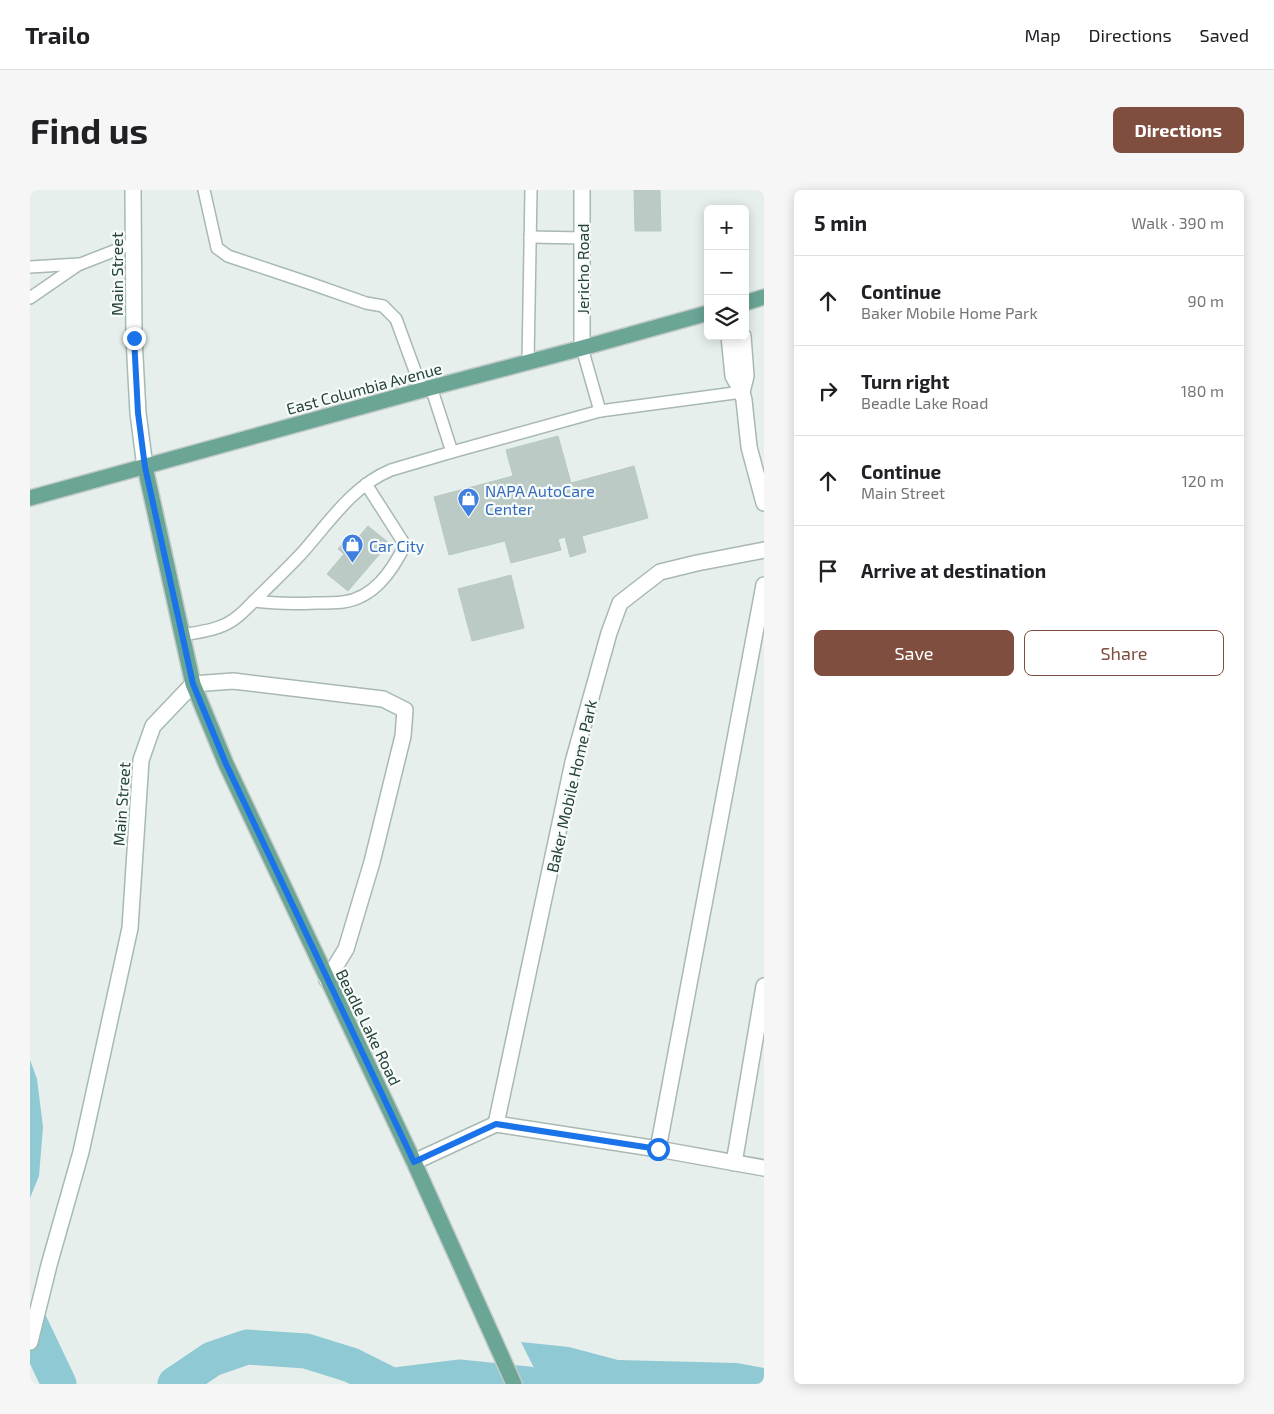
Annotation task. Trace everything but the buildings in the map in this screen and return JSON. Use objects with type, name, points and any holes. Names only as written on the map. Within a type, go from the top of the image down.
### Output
[{"type":"main road","points":[[749,302],[764,297]]},
{"type":"main road","name":"East Columbia Avenue","points":[[30,498],[427,388],[704,314]]},
{"type":"main road","name":"Main Street","points":[[145,467],[193,684]]},
{"type":"main road","name":"Beadle Lake Road","points":[[193,684],[226,764],[414,1162],[514,1384]]},
{"type":"street","name":"Main Street","points":[[133,190],[134,338],[138,413],[145,467]]},
{"type":"street","name":"Jericho Road","points":[[582,190],[582,348]]},
{"type":"street","points":[[729,340],[733,376],[742,392],[744,400],[749,446],[764,503]]},
{"type":"street","points":[[742,340],[746,376],[742,392]]},
{"type":"street","name":"Baker Mobile Home Park","points":[[496,1124],[573,762],[609,633],[620,603],[660,572],[764,550]]},
{"type":"street","points":[[658,1149],[764,585]]},
{"type":"street","points":[[193,684],[233,681],[383,699],[406,710],[403,736],[372,862],[346,949],[327,980]]},
{"type":"street","name":"Main Street","points":[[30,1342],[49,1265],[81,1152],[130,928],[141,760],[153,726],[193,684]]},
{"type":"street","points":[[734,1163],[764,986]]},
{"type":"street","points":[[414,1162],[496,1124],[658,1149],[764,1168]]},
{"type":"lane","points":[[204,190],[217,248],[228,256],[366,304],[383,306],[396,318],[427,388],[452,452]]},
{"type":"lane","points":[[528,362],[531,190]]},
{"type":"lane","points":[[530,237],[582,238]]},
{"type":"lane","points":[[30,298],[80,264],[134,243]]},
{"type":"lane","points":[[30,267],[80,264]]},
{"type":"lane","points":[[582,348],[600,411]]},
{"type":"lane","points":[[182,635],[207,630],[234,620],[300,555],[331,518],[366,484],[390,470],[600,411],[742,392]]},
{"type":"lane","points":[[254,601],[279,604],[343,602],[366,594],[385,578],[394,568],[406,545],[366,484]]},
{"type":"water","points":[[30,1060],[37,1079],[43,1127],[39,1176],[30,1198]]},
{"type":"water","points":[[521,1342],[569,1347],[618,1360],[737,1363],[764,1368],[764,1384],[542,1384]]},
{"type":"waterway","points":[[30,1323],[59,1384]]},
{"type":"waterway","points":[[175,1384],[212,1359],[247,1347],[306,1351],[351,1365],[389,1384]]},
{"type":"waterway","points":[[401,1384],[459,1377],[528,1384]]},
{"type":"place","name":"NAPA AutoCare Center","points":[[469,518]]},
{"type":"place","name":"Car City","points":[[353,564]]},
{"type":"route","points":[[134,338],[138,413],[145,467],[193,684],[226,764],[414,1162],[496,1124],[658,1149]]}]
